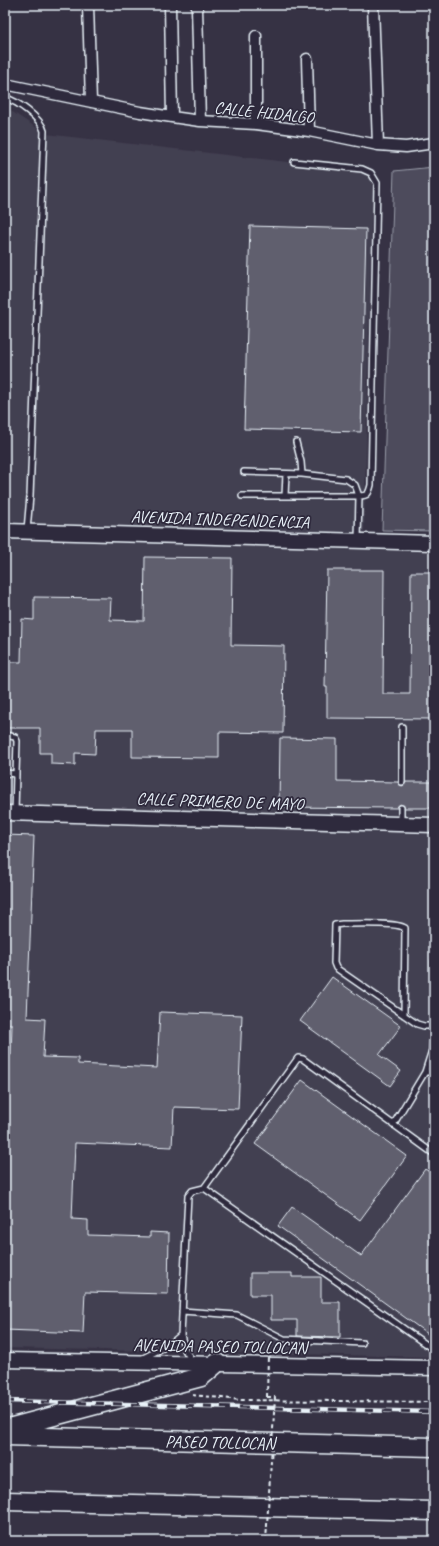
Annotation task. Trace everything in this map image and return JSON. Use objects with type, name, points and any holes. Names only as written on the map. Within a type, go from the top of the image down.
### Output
[{"type":"highway","points":[[5,1429],[201,1377],[217,1363]]},
{"type":"highway","name":"PASEO TOLLOCAN","points":[[5,1436],[434,1447]]},
{"type":"highway","points":[[5,1501],[434,1512]]},
{"type":"main road","name":"AVENIDA INDEPENDENCIA","points":[[5,531],[434,543]]},
{"type":"main road","name":"CALLE PRIMERO DE MAYO","points":[[10,814],[434,826]]},
{"type":"main road","name":"AVENIDA PASEO TOLLOCAN","points":[[5,1360],[434,1368]]},
{"type":"street","points":[[5,84],[91,102],[88,5]]},
{"type":"street","points":[[170,5],[172,117]]},
{"type":"street","points":[[373,5],[378,145]]},
{"type":"street","points":[[197,8],[200,121]]},
{"type":"street","points":[[256,36],[256,124]]},
{"type":"street","points":[[307,60],[309,131]]},
{"type":"street","name":"CALLE HIDALGO","points":[[91,102],[200,121],[256,124],[309,131],[378,145],[406,147],[434,143]]},
{"type":"lane","points":[[5,98],[16,103],[32,115],[42,126],[44,131],[30,496],[27,531]]},
{"type":"lane","points":[[242,496],[366,496],[369,493],[371,485],[376,183],[371,173],[362,169],[294,162]]},
{"type":"lane","points":[[296,442],[301,462],[302,474]]},
{"type":"lane","points":[[244,472],[302,474],[346,479],[355,485],[359,496],[358,541]]},
{"type":"lane","points":[[285,496],[286,474]]},
{"type":"lane","points":[[402,727],[402,782]]},
{"type":"lane","points":[[5,735],[15,736],[17,740],[16,774],[10,814]]},
{"type":"lane","points":[[5,773],[16,774]]},
{"type":"lane","points":[[401,824],[402,808]]},
{"type":"lane","points":[[393,1125],[425,1072],[432,1050],[434,1028],[420,1025],[404,1015],[336,968],[334,963],[335,925],[391,925],[402,926],[404,928],[404,1015]]},
{"type":"lane","points":[[434,962],[434,1020]]},
{"type":"lane","points":[[194,1363],[185,1350],[181,1335],[188,1196],[192,1191],[204,1188],[299,1058],[303,1059],[434,1154]]},
{"type":"lane","points":[[425,1072],[434,1072]]},
{"type":"lane","points":[[204,1188],[434,1350]]},
{"type":"lane","points":[[182,1311],[237,1315],[284,1339],[362,1343]]},
{"type":"lane","points":[[134,1362],[158,1352],[181,1335]]},
{"type":"path","points":[[266,1541],[274,1397],[266,1397],[268,1356]]},
{"type":"path","points":[[188,1395],[241,1400],[434,1402]]},
{"type":"shaded area","points":[[5,107],[46,134],[373,172],[364,539],[434,539],[434,1357],[5,1348]]},
{"type":"shaded area","points":[[434,167],[434,531],[382,530],[394,171]]},
{"type":"building","points":[[250,226],[366,229],[361,432],[244,429]]},
{"type":"building","points":[[145,557],[232,558],[231,645],[284,646],[283,733],[219,732],[219,758],[132,757],[132,729],[96,729],[95,754],[75,753],[75,765],[51,764],[51,753],[40,753],[40,728],[5,728],[5,662],[21,662],[22,619],[34,620],[34,597],[111,598],[110,620],[144,621]]},
{"type":"building","points":[[327,570],[384,570],[383,694],[410,694],[411,572],[434,572],[434,719],[327,718],[327,687],[325,687]]},
{"type":"building","points":[[280,738],[337,739],[337,781],[398,782],[402,786],[406,782],[434,782],[434,808],[405,808],[401,804],[397,808],[279,807]]},
{"type":"building","points":[[5,835],[34,836],[27,1018],[45,1019],[43,1057],[78,1058],[78,1064],[157,1068],[160,1012],[242,1015],[238,1109],[174,1107],[172,1147],[75,1143],[72,1219],[88,1220],[88,1235],[150,1237],[150,1232],[169,1233],[168,1294],[85,1292],[83,1333],[5,1330],[5,1055],[11,1055],[12,1024],[5,1024]]},
{"type":"building","points":[[332,977],[401,1026],[379,1055],[401,1071],[390,1086],[300,1021]]},
{"type":"building","points":[[302,1080],[407,1156],[360,1220],[255,1144]]},
{"type":"building","points":[[425,1169],[434,1175],[434,1326],[428,1334],[278,1226],[292,1207],[361,1256]]},
{"type":"building","points":[[250,1273],[292,1273],[292,1277],[321,1277],[321,1302],[340,1302],[340,1337],[297,1336],[297,1320],[271,1320],[271,1295],[250,1295]]},
{"type":"railway","points":[[5,1401],[434,1412]]}]
